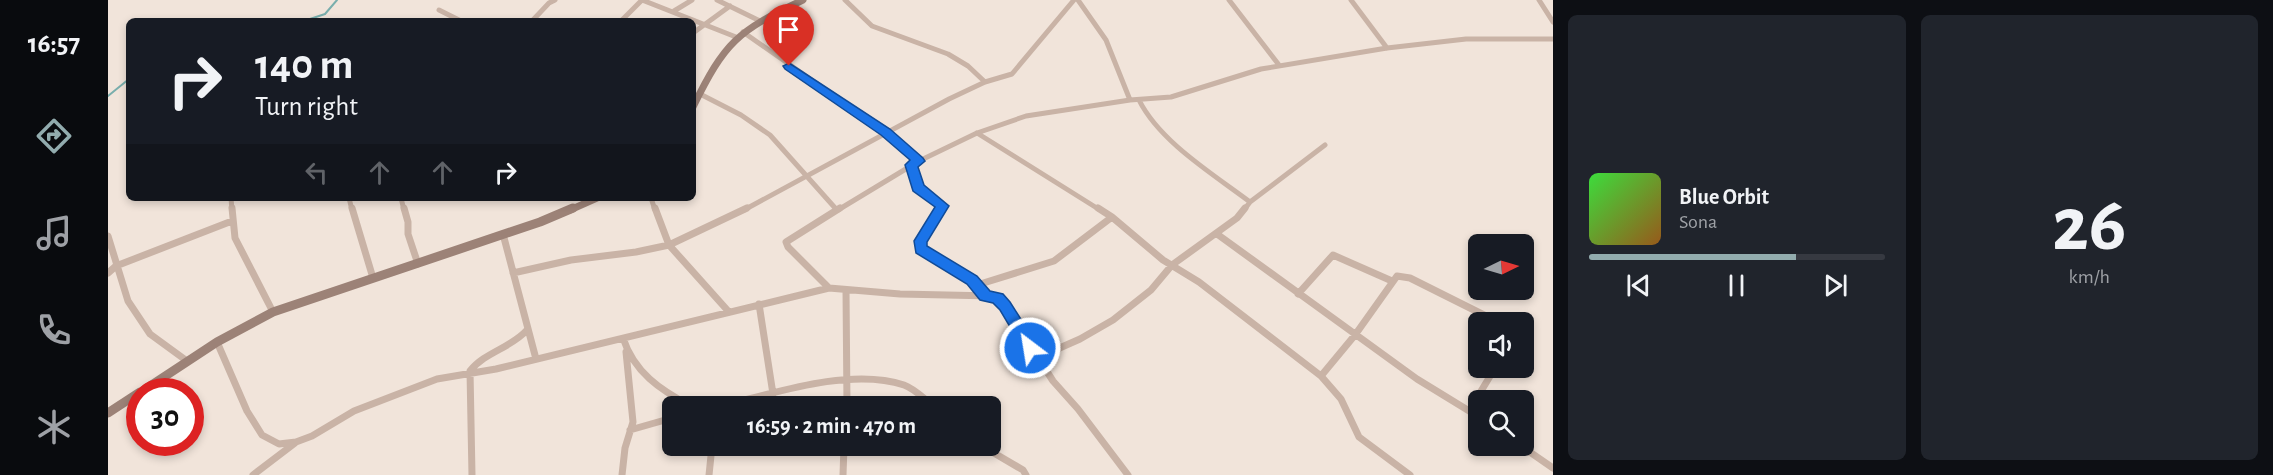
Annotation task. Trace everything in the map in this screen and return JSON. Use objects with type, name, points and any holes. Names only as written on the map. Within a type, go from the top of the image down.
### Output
[{"type":"street","points":[[535,18],[555,0]]},
{"type":"street","points":[[624,18],[642,0],[689,18]]},
{"type":"street","points":[[674,11],[692,0]]},
{"type":"street","points":[[717,0],[760,21]]},
{"type":"street","points":[[696,101],[714,64],[736,37],[760,21],[803,0]]},
{"type":"street","points":[[845,0],[870,25],[951,56],[974,69],[986,82]]},
{"type":"street","points":[[513,273],[571,260],[636,252],[669,245],[758,203],[886,132],[986,82],[1006,78],[1017,70],[1076,0],[1107,40],[1130,100]]},
{"type":"street","points":[[1228,0],[1279,65]]},
{"type":"street","points":[[1351,0],[1387,48]]},
{"type":"street","points":[[1539,0],[1553,22]]},
{"type":"street","points":[[696,30],[730,6]]},
{"type":"street","points":[[439,10],[455,18]]},
{"type":"street","points":[[696,21],[736,37]]},
{"type":"street","points":[[743,32],[886,132],[919,161]]},
{"type":"street","points":[[829,288],[794,254],[786,242],[836,209],[912,165],[977,132],[1026,116],[1184,94],[1237,75],[1279,65],[1387,48],[1466,39],[1553,39]]},
{"type":"street","points":[[700,94],[742,116],[772,137],[804,176],[836,209]]},
{"type":"street","points":[[1139,100],[1146,114],[1185,153],[1250,202]]},
{"type":"street","points":[[977,132],[1112,217],[1172,265],[1208,289],[1321,376],[1341,399],[1359,437],[1410,475]]},
{"type":"street","points":[[1037,358],[1080,339],[1113,320],[1150,290],[1172,265],[1237,218],[1250,202],[1325,145]]},
{"type":"street","points":[[912,165],[918,188],[942,206],[920,241],[921,249],[977,285],[986,295]]},
{"type":"street","points":[[231,201],[235,238],[273,312]]},
{"type":"street","points":[[350,201],[373,278]]},
{"type":"street","points":[[402,201],[408,222],[408,234],[418,264]]},
{"type":"street","points":[[161,378],[217,342],[273,312],[418,264],[589,201]]},
{"type":"street","points":[[652,201],[669,245],[729,312]]},
{"type":"street","points":[[977,285],[1054,261],[1112,217]]},
{"type":"street","points":[[108,273],[116,266],[232,221]]},
{"type":"street","points":[[503,234],[536,359]]},
{"type":"street","points":[[1216,234],[1417,379],[1468,410]]},
{"type":"street","points":[[108,236],[128,301],[150,334],[187,361]]},
{"type":"street","points":[[1298,294],[1333,255],[1392,281]]},
{"type":"street","points":[[1321,376],[1355,335],[1397,276],[1404,276],[1478,312]]},
{"type":"street","points":[[217,342],[247,411],[262,435],[279,444],[296,442],[312,436],[354,411],[406,389],[437,379],[536,359],[829,288],[986,295],[998,299],[1005,306],[1037,358],[1128,475]]},
{"type":"street","points":[[846,290],[847,396]]},
{"type":"street","points":[[759,304],[773,394]]},
{"type":"street","points":[[472,475],[469,374],[478,362],[517,342],[527,330]]},
{"type":"street","points":[[622,475],[632,417],[623,338]]},
{"type":"street","points":[[626,352],[648,380],[674,396]]},
{"type":"street","points":[[764,396],[848,380],[888,382],[905,386],[920,396]]},
{"type":"street","points":[[108,413],[126,401]]},
{"type":"street","points":[[630,430],[662,421]]},
{"type":"street","points":[[253,475],[296,442]]},
{"type":"street","points":[[1534,455],[1553,468]]},
{"type":"street","points":[[709,475],[711,456]]},
{"type":"street","points":[[843,475],[844,456]]},
{"type":"street","points":[[999,456],[1023,470],[1026,475]]},
{"type":"waterway","points":[[313,18],[325,14],[337,0]]},
{"type":"waterway","points":[[108,96],[126,81]]},
{"type":"route","points":[[789,66],[886,132],[919,161],[912,165],[918,188],[939,202],[942,208],[920,241],[919,247],[972,280],[986,295],[998,299],[1005,306],[1030,348]]}]
